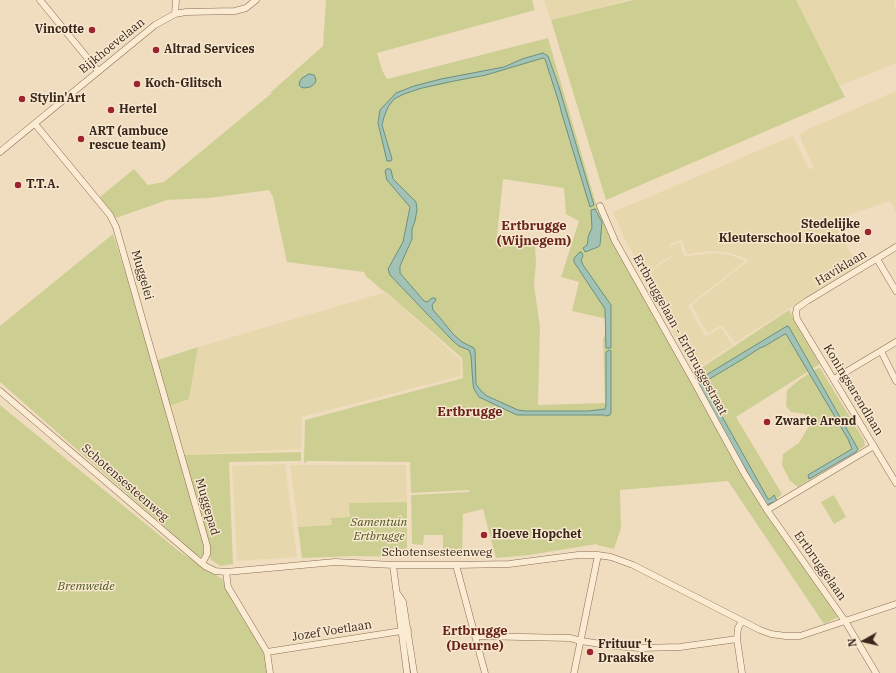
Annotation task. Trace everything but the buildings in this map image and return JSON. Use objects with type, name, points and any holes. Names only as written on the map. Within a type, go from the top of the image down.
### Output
[{"type":"street","points":[[40,0],[98,71]]},
{"type":"street","points":[[175,14],[176,0]]},
{"type":"street","name":"Bijkhoevelaan","points":[[0,152],[155,25],[175,14],[186,12],[235,11],[246,8],[256,0]]},
{"type":"street","name":"Muggelei","points":[[35,124],[110,215],[115,224],[181,455]]},
{"type":"street","name":"Ertbruggelaan - Ertbruggestraat","points":[[600,206],[615,241],[744,473]]},
{"type":"street","name":"Haviklaan","points":[[798,308],[896,247]]},
{"type":"street","points":[[877,259],[896,291]]},
{"type":"street","name":"Koningsarendlaan","points":[[798,308],[796,313],[797,319],[896,483]]},
{"type":"street","points":[[834,379],[896,342]]},
{"type":"street","points":[[881,351],[896,381]]},
{"type":"street","name":"Schotensesteenweg","points":[[0,391],[201,563],[212,570],[226,572],[335,562],[393,565],[509,564],[578,555],[598,555],[611,557],[633,565],[742,621],[771,634],[786,636],[800,636],[896,604]]},
{"type":"street","points":[[767,510],[874,446]]},
{"type":"street","name":"Muggepad","points":[[181,455],[208,550],[206,557],[201,563]]},
{"type":"street","name":"Ertbruggelaan","points":[[744,473],[767,510],[845,621],[876,673]]},
{"type":"street","points":[[574,673],[598,555]]},
{"type":"street","points":[[393,565],[407,673]]},
{"type":"street","points":[[456,565],[485,673]]},
{"type":"street","points":[[226,572],[228,587],[267,652],[270,673]]},
{"type":"street","points":[[395,589],[403,602],[414,673]]},
{"type":"street","points":[[742,621],[738,628],[737,639],[742,673]]},
{"type":"street","name":"Jozef Voetlaan","points":[[267,652],[408,630]]},
{"type":"street","points":[[475,636],[570,638],[580,641],[624,647],[659,648],[680,648],[737,639]]},
{"type":"shaded area","points":[[544,0],[629,0],[551,20]]},
{"type":"shaded area","points":[[796,0],[894,0],[896,13],[896,63],[840,86]]},
{"type":"shaded area","points":[[543,53],[548,56],[559,87],[594,205],[590,207],[560,106],[545,59],[543,58],[486,75],[422,88],[394,99],[388,107],[382,125],[392,159],[391,161],[387,161],[378,123],[380,110],[396,93],[414,86],[441,79],[504,67],[522,59]]},
{"type":"shaded area","points":[[309,74],[314,75],[316,80],[315,83],[310,87],[301,87],[299,85],[300,81]]},
{"type":"shaded area","points":[[896,91],[896,213],[890,201],[832,221],[858,265],[735,343],[722,325],[707,333],[692,305],[749,260],[731,253],[711,251],[687,254],[682,240],[669,244],[671,250],[671,246],[680,242],[684,257],[715,253],[730,255],[745,261],[688,306],[705,336],[721,328],[733,345],[694,371],[645,280],[656,267],[672,256],[660,262],[646,277],[625,240],[613,212],[793,136],[809,169],[814,168],[800,134]]},
{"type":"shaded area","points":[[387,169],[391,170],[393,179],[416,202],[417,210],[412,229],[412,239],[400,266],[400,273],[424,301],[427,302],[432,298],[435,298],[436,300],[432,305],[433,310],[453,334],[462,342],[474,348],[476,384],[481,391],[487,396],[518,410],[588,411],[605,409],[606,352],[609,350],[611,351],[610,415],[517,415],[479,397],[474,389],[471,356],[469,350],[459,346],[453,341],[390,275],[388,269],[403,242],[410,207],[387,180],[385,171]]},
{"type":"shaded area","points":[[595,209],[602,222],[600,245],[585,252],[583,248],[587,245],[588,237],[592,228],[591,210]]},
{"type":"shaded area","points":[[580,252],[583,256],[581,260],[583,265],[611,305],[611,348],[606,348],[605,309],[574,262],[574,258]]},
{"type":"shaded area","points":[[386,292],[460,359],[461,376],[302,417],[301,449],[181,455],[167,407],[189,399],[198,347]]},
{"type":"shaded area","points":[[787,326],[789,327],[858,449],[856,452],[809,479],[808,475],[852,449],[848,439],[786,334],[760,348],[706,381],[704,384],[768,499],[774,495],[777,501],[766,505],[697,384],[698,380]]},
{"type":"shaded area","points":[[285,464],[297,557],[237,561],[232,466]]},
{"type":"shaded area","points":[[290,465],[406,465],[407,502],[350,503],[351,517],[331,518],[332,525],[298,527]]},
{"type":"green space","points":[[326,0],[532,0],[535,10],[377,53],[382,70],[387,79],[548,38],[595,201],[609,232],[689,376],[789,310],[820,364],[736,417],[782,494],[765,509],[839,617],[824,624],[728,481],[620,490],[621,528],[614,549],[597,544],[529,555],[496,558],[483,509],[463,514],[462,556],[443,557],[443,535],[424,535],[423,545],[412,544],[411,495],[469,492],[469,490],[411,493],[410,462],[308,461],[304,463],[305,420],[463,378],[462,358],[366,276],[364,272],[287,262],[273,197],[269,190],[209,198],[167,200],[116,218],[100,197],[134,169],[148,185],[164,182],[272,93],[270,93],[323,46]],"holes":[[[503,179],[564,188],[566,214],[579,221],[561,277],[579,282],[572,311],[612,320],[603,339],[605,403],[538,405],[540,327],[534,285],[536,263],[535,244],[497,236]]]},
{"type":"green space","points":[[633,0],[796,0],[845,97],[606,200],[551,20]]},
{"type":"green space","points":[[113,234],[134,300],[206,547],[204,555],[201,557],[0,382],[0,326]]},
{"type":"green space","points":[[198,347],[189,399],[167,407],[155,361]]},
{"type":"green space","points":[[820,368],[864,440],[865,446],[798,487],[790,481],[782,465],[783,454],[799,443],[809,426],[805,414],[791,412],[786,406],[787,390],[799,380]]},
{"type":"green space","name":"Bremweide","points":[[0,405],[180,552],[222,579],[264,648],[267,673],[0,673]]},
{"type":"green space","points":[[301,452],[301,461],[229,462],[233,564],[221,566],[211,560],[181,455]]},
{"type":"green space","points":[[834,495],[846,517],[834,524],[821,502]]},
{"type":"green space","name":"Samentuin Ertbrugge","points":[[407,502],[407,557],[354,556],[302,558],[298,527],[332,525],[331,518],[350,517],[349,503]]},
{"type":"place","name":"Vincotte","points":[[92,30]]},
{"type":"place","name":"Altrad Services","points":[[156,50]]},
{"type":"place","name":"Koch-Glitsch","points":[[137,84]]},
{"type":"place","name":"Stylin'Art","points":[[22,99]]},
{"type":"place","name":"Hertel","points":[[111,110]]},
{"type":"place","name":"ART (ambuce rescue team)","points":[[81,139]]},
{"type":"place","name":"T.T.A.","points":[[18,185]]},
{"type":"place","name":"Stedelijke Kleuterschool Koekatoe","points":[[868,232]]},
{"type":"place","name":"Zwarte Arend","points":[[767,422]]},
{"type":"place","name":"Hoeve Hopchet","points":[[484,535]]},
{"type":"place","name":"Frituur 't Draakske","points":[[590,652]]},
{"type":"district","name":"Ertbrugge (Wijnegem)","points":[[534,234]]},
{"type":"district","name":"Ertbrugge","points":[[470,412]]},
{"type":"district","name":"Ertbrugge (Deurne)","points":[[475,638]]}]
